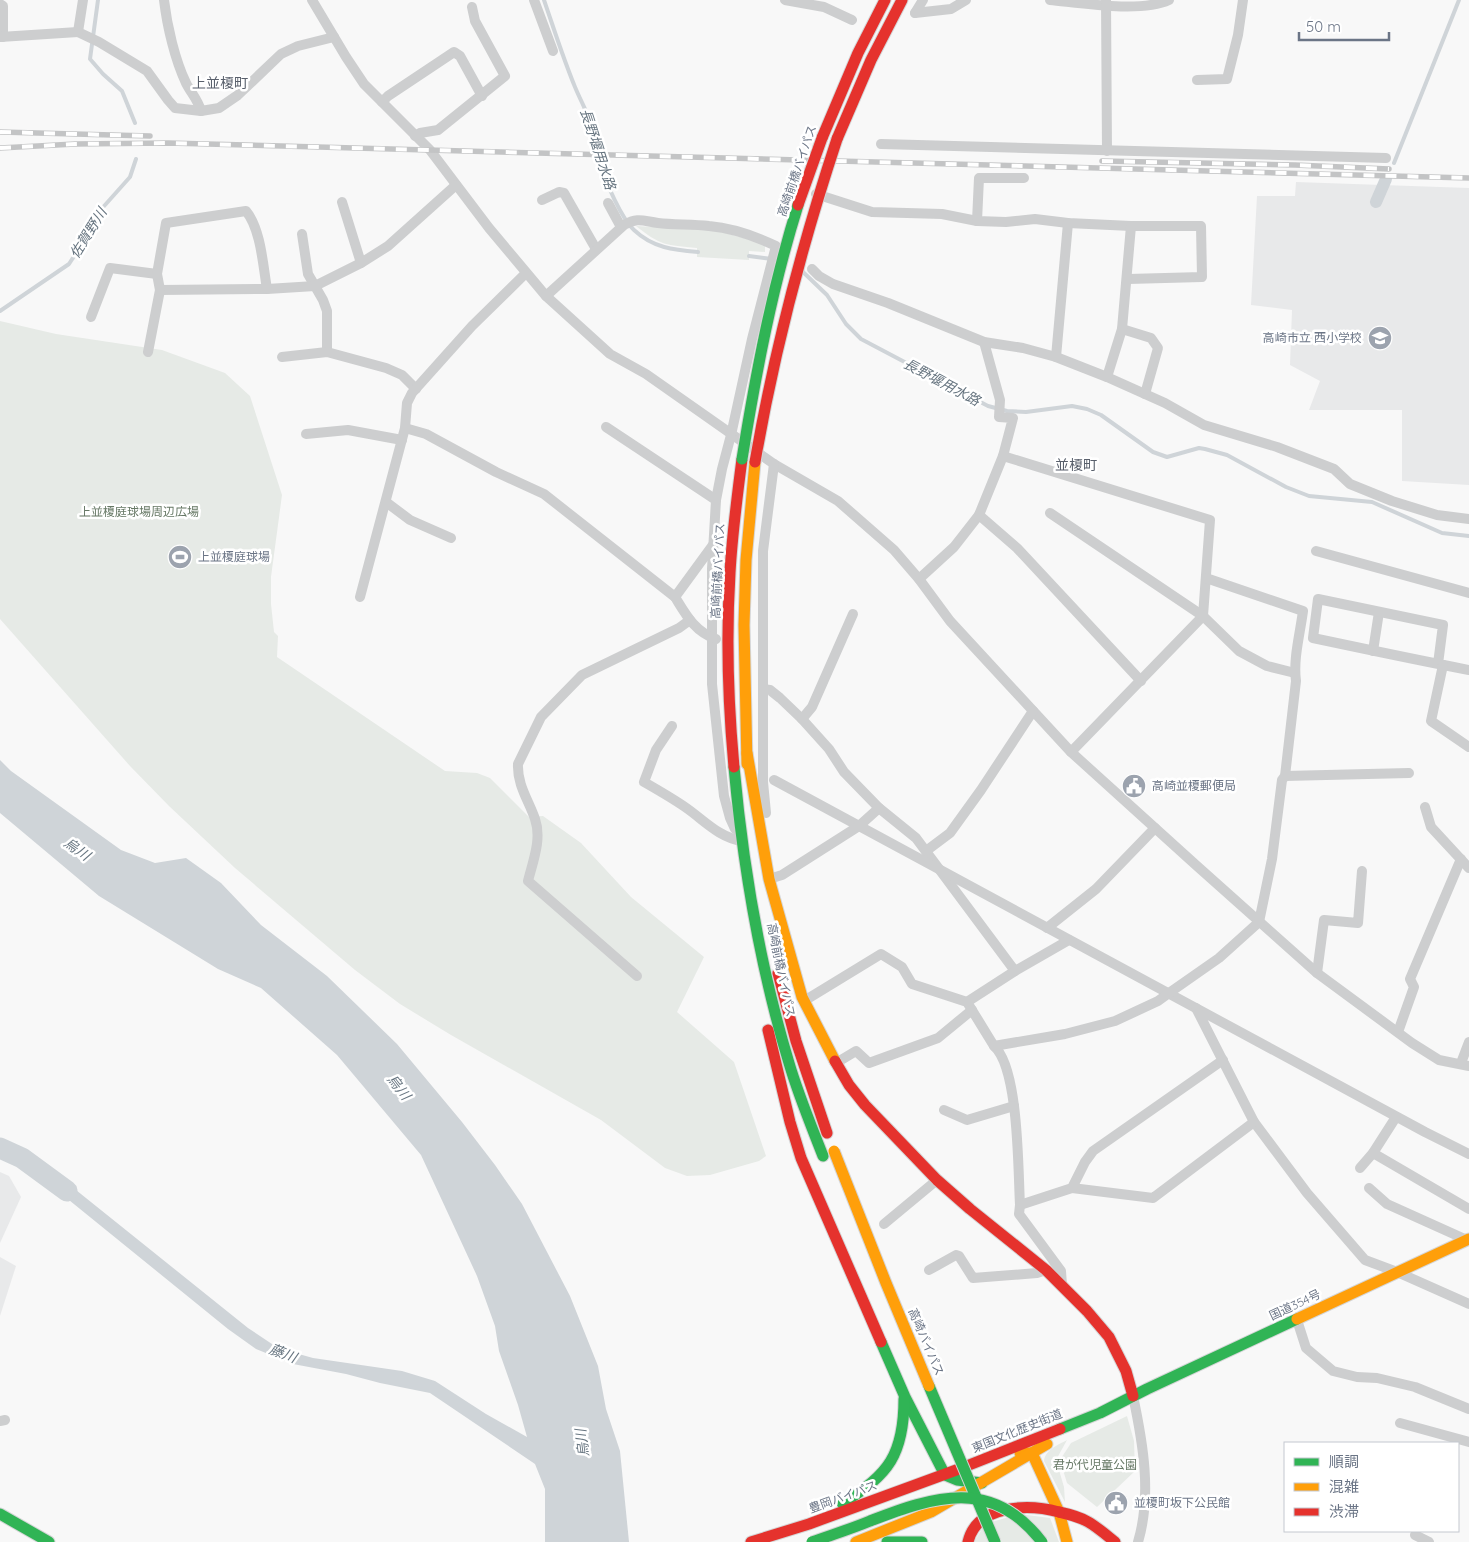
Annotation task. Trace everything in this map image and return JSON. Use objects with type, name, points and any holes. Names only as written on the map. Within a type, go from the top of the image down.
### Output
[{"type":"main road","name":"高崎前橋バイパス","points":[[828,1170],[789,1063],[777,1020],[761,949],[742,841],[734,771],[729,674],[730,587],[734,526],[742,459],[758,363],[783,258],[801,195],[822,138],[858,53],[885,0]]},
{"type":"main road","name":"高崎前橋バイパス","points":[[834,1151],[796,1041],[774,960],[756,863],[747,790],[744,625],[746,560],[755,462],[769,382],[798,262],[837,138],[871,60],[902,0]]},
{"type":"main road","points":[[747,752],[769,879],[804,1000],[824,1042],[849,1085],[865,1105],[937,1180],[1046,1270],[1109,1337],[1126,1371],[1133,1396]]},
{"type":"main road","points":[[769,879],[771,913],[788,1006]]},
{"type":"main road","points":[[761,949],[760,982],[777,1072],[801,1158],[815,1193],[904,1397],[945,1475],[957,1480],[982,1483]]},
{"type":"main road","name":"高崎バイパス","points":[[834,1151],[886,1283],[995,1542]]},
{"type":"main road","name":"高崎バイパス","points":[[845,1211],[984,1542]]},
{"type":"main road","name":"国道354号","points":[[1133,1396],[1468,1239]]},
{"type":"main road","name":"東国文化歴史街道","points":[[982,1483],[1100,1413],[1133,1396]]},
{"type":"main road","points":[[768,1536],[841,1504],[867,1488],[888,1466],[896,1452],[902,1436],[904,1397]]},
{"type":"main road","name":"東国文化歴史街道","points":[[945,1475],[1100,1413]]},
{"type":"main road","points":[[959,1470],[987,1464],[1016,1453],[1032,1453],[1059,1512],[1067,1542]]},
{"type":"main road","name":"豊岡バイパス","points":[[751,1542],[809,1524],[920,1482],[945,1475]]},
{"type":"main road","points":[[856,1542],[931,1512],[982,1483]]},
{"type":"main road","points":[[812,1542],[910,1506],[936,1499],[955,1497],[983,1499],[1002,1506],[1023,1520],[1042,1542]]},
{"type":"main road","points":[[968,1542],[969,1533],[974,1526],[990,1515],[1031,1507],[1078,1516],[1089,1521],[1115,1542]]},
{"type":"main road","points":[[0,1514],[49,1542]]},
{"type":"main road","points":[[1063,1529],[1063,1542]]},
{"type":"main road","points":[[887,1542],[922,1542]]},
{"type":"street","points":[[80,33],[83,0]]},
{"type":"street","points":[[164,0],[166,18],[175,51],[186,83],[199,103],[201,111]]},
{"type":"street","points":[[312,0],[364,84],[430,150],[489,228],[546,296],[610,354],[654,380],[774,464],[838,501],[894,550],[950,621],[1071,752],[1317,973],[1439,1060],[1465,1064],[1469,1042]]},
{"type":"street","points":[[534,0],[553,51]]},
{"type":"street","points":[[785,0],[824,7],[852,20]]},
{"type":"street","points":[[923,0],[915,13],[951,9],[966,0]]},
{"type":"street","points":[[1050,0],[1128,6],[1163,3],[1169,0]]},
{"type":"street","points":[[1197,80],[1227,79],[1244,0]]},
{"type":"street","points":[[1106,3],[1107,151]]},
{"type":"street","points":[[0,4],[3,6],[1,37],[80,33],[99,42],[147,71],[176,108],[201,111],[219,108],[238,95],[281,54],[298,46],[334,37]]},
{"type":"street","points":[[415,136],[420,133],[438,130],[482,96],[504,76],[475,21],[472,7]]},
{"type":"street","points":[[382,102],[388,96],[454,52],[460,56],[482,96]]},
{"type":"street","points":[[881,144],[1386,158]]},
{"type":"street","points":[[977,221],[979,178],[1024,178]]},
{"type":"street","points":[[160,290],[267,289],[315,286],[388,246],[456,185]]},
{"type":"street","points":[[742,841],[730,818],[720,764],[712,684],[715,639],[712,569],[716,500],[752,339],[775,249],[795,189],[833,198],[872,212],[942,214],[977,221],[1006,222],[1035,219],[1068,223],[1131,226],[1201,226],[1202,277],[1128,279]]},
{"type":"street","points":[[542,200],[559,192],[564,193],[596,249]]},
{"type":"street","points":[[342,202],[361,262]]},
{"type":"street","points":[[608,203],[626,224]]},
{"type":"street","points":[[148,352],[160,290],[158,274],[166,223],[246,211],[257,234],[267,289]]},
{"type":"street","points":[[546,296],[626,224],[639,219],[658,223],[722,228],[760,238],[775,249]]},
{"type":"street","points":[[1056,357],[1068,223]]},
{"type":"street","points":[[1108,377],[1122,329],[1128,279],[1131,226]]},
{"type":"street","points":[[302,234],[308,274],[327,311],[327,352]]},
{"type":"street","points":[[91,317],[110,268],[158,274]]},
{"type":"street","points":[[812,268],[819,276],[833,284],[888,303],[984,342],[1023,348],[1056,357],[1108,377],[1165,403],[1204,425],[1277,447],[1334,469],[1350,484],[1392,501],[1437,514],[1469,519]]},
{"type":"street","points":[[360,597],[405,428],[407,403],[416,388],[472,326],[526,273]]},
{"type":"street","points":[[1122,329],[1151,338],[1158,348],[1145,394]]},
{"type":"street","points":[[919,580],[954,547],[979,515],[1003,456],[1013,418],[1000,415],[1000,400],[984,342]]},
{"type":"street","points":[[282,357],[327,352],[386,368],[402,375],[416,388]]},
{"type":"street","points":[[606,427],[716,500]]},
{"type":"street","points":[[405,428],[426,434],[496,472],[544,494],[675,597],[696,628],[715,639]]},
{"type":"street","points":[[306,434],[348,430],[402,440]]},
{"type":"street","points":[[1003,456],[1210,520],[1203,616],[1071,752]]},
{"type":"street","points":[[774,464],[763,552],[763,782],[769,879],[782,875],[859,826],[879,808]]},
{"type":"street","points":[[386,502],[410,520],[451,538]]},
{"type":"street","points":[[1050,513],[1203,616],[1239,651],[1267,666],[1295,673]]},
{"type":"street","points":[[979,515],[1017,548],[1141,681]]},
{"type":"street","points":[[675,597],[714,544]]},
{"type":"street","points":[[1316,551],[1469,592]]},
{"type":"street","points":[[994,1046],[1065,1034],[1115,1021],[1158,1001],[1219,958],[1259,922],[1272,859],[1282,780],[1285,776],[1303,612],[1206,578]]},
{"type":"street","points":[[1469,670],[1441,664],[1373,651],[1313,638],[1318,599],[1443,625],[1441,664],[1431,721],[1469,747]]},
{"type":"street","points":[[1373,651],[1380,612]]},
{"type":"street","points":[[802,719],[812,708],[853,614]]},
{"type":"street","points":[[636,976],[528,881],[536,850],[538,833],[536,820],[518,773],[518,764],[541,717],[582,676],[678,628],[690,620]]},
{"type":"street","points":[[751,641],[762,641]]},
{"type":"street","points":[[763,689],[770,690],[802,719],[829,749],[844,772],[879,808],[916,838],[1014,971]]},
{"type":"street","points":[[926,851],[950,833],[981,790],[1032,711]]},
{"type":"street","points":[[672,726],[656,750],[644,782],[686,807],[716,832],[742,841]]},
{"type":"street","points":[[1285,776],[1409,773]]},
{"type":"street","points":[[774,780],[1396,1117],[1469,1154]]},
{"type":"street","points":[[1425,807],[1431,827],[1469,868]]},
{"type":"street","points":[[1047,928],[1096,889],[1155,828]]},
{"type":"street","points":[[1398,1032],[1414,987],[1410,979],[1461,859]]},
{"type":"street","points":[[1317,973],[1324,920],[1358,923],[1362,871]]},
{"type":"street","points":[[836,1063],[856,1051],[869,1062],[938,1038],[970,1006],[1014,971],[1069,940]]},
{"type":"street","points":[[804,1000],[881,954],[902,967],[912,984],[970,1006],[998,1050],[1009,1072],[1014,1106],[1020,1205],[1018,1214],[1061,1271],[1062,1286]]},
{"type":"street","points":[[1196,1008],[1254,1122],[1307,1193],[1365,1260],[1469,1304]]},
{"type":"street","points":[[1072,1188],[1085,1162],[1093,1151],[1223,1060]]},
{"type":"street","points":[[944,1110],[967,1120],[1014,1106]]},
{"type":"street","points":[[1360,1168],[1396,1117]]},
{"type":"street","points":[[1020,1205],[1072,1188],[1153,1198],[1254,1122]]},
{"type":"street","points":[[1373,1152],[1469,1209]]},
{"type":"street","points":[[884,1224],[937,1180]]},
{"type":"street","points":[[1369,1188],[1387,1204],[1468,1239]]},
{"type":"street","points":[[928,1270],[956,1255],[959,1256],[973,1278],[1037,1273],[1046,1270]]},
{"type":"street","points":[[1297,1320],[1306,1348],[1333,1371],[1357,1378],[1377,1378],[1416,1387],[1469,1409]]},
{"type":"street","points":[[1133,1396],[1141,1436],[1145,1489],[1144,1512],[1138,1542]]},
{"type":"street","points":[[1400,1423],[1469,1442]]},
{"type":"street","points":[[1414,1535],[1429,1542]]},
{"type":"shaded area","name":"高崎市立 西小学校","points":[[1296,182],[1469,188],[1469,485],[1402,481],[1402,410],[1309,410],[1320,381],[1290,365],[1292,310],[1251,305],[1257,196],[1295,196]]},
{"type":"shaded area","points":[[0,1172],[9,1176],[21,1197],[0,1243]]},
{"type":"shaded area","points":[[0,1257],[16,1266],[0,1316]]},
{"type":"green space","points":[[636,226],[715,230],[765,244],[765,252],[749,251],[749,260],[697,257],[697,248],[658,241]]},
{"type":"green space","name":"上並榎庭球場周辺広場","points":[[0,321],[56,334],[162,350],[225,373],[250,396],[282,495],[271,577],[274,632],[278,636],[277,657],[445,771],[477,773],[490,778],[529,817],[543,816],[581,843],[631,897],[704,957],[677,1012],[734,1062],[766,1156],[759,1161],[710,1175],[687,1176],[665,1168],[601,1120],[400,1004],[355,970],[235,868],[169,806],[130,766],[0,619]]},
{"type":"green space","name":"君が代児童公園","points":[[1127,1416],[1134,1441],[1135,1471],[1097,1507],[1067,1483],[1060,1460],[1071,1443]]},
{"type":"green space","points":[[1067,1440],[1056,1460],[1064,1487],[1065,1502],[1044,1461],[1049,1451]]},
{"type":"green space","points":[[1019,1514],[1050,1518],[1059,1542],[974,1542],[985,1524]]},
{"type":"water","name":"烏川","points":[[0,760],[11,771],[121,850],[155,863],[186,858],[221,883],[261,925],[327,976],[397,1044],[462,1122],[522,1204],[570,1296],[598,1366],[606,1409],[620,1451],[629,1542],[545,1542],[545,1489],[535,1464],[430,1393],[293,1364],[256,1349],[228,1329],[48,1183],[44,1173],[71,1186],[248,1328],[272,1344],[313,1358],[402,1371],[435,1381],[486,1414],[527,1437],[499,1351],[495,1326],[477,1276],[421,1155],[337,1055],[261,988],[218,969],[99,896],[0,813]]},
{"type":"waterway","name":"佐賀野川","points":[[98,0],[90,59],[122,91],[135,123]]},
{"type":"waterway","name":"長野堰用水路","points":[[544,0],[571,76],[595,133],[607,181],[624,218],[634,230],[649,241],[672,249],[698,252]]},
{"type":"waterway","points":[[1394,163],[1459,0]]},
{"type":"waterway","name":"佐賀野川","points":[[0,311],[69,264],[87,236],[97,214],[130,177],[136,159]]},
{"type":"waterway","points":[[1376,202],[1386,179]]},
{"type":"waterway","name":"長野堰用水路","points":[[749,256],[772,259]]},
{"type":"waterway","name":"長野堰用水路","points":[[803,272],[827,295],[846,324],[861,339],[988,406],[1007,411],[1026,412],[1072,406],[1087,409],[1101,415],[1153,452],[1167,457],[1199,448],[1205,449],[1227,455],[1286,487],[1309,496],[1372,502],[1442,533],[1469,536]]},
{"type":"waterway","name":"藤川","points":[[0,1148],[22,1158],[67,1191]]},
{"type":"railway","points":[[0,132],[150,136]]},
{"type":"railway","points":[[0,148],[75,144],[168,143],[1469,178]]},
{"type":"railway","points":[[1102,161],[1389,169]]},
{"type":"traffic: fast","points":[[742,459],[766,331],[780,268],[798,205]]},
{"type":"traffic: fast","points":[[734,767],[742,842],[769,990],[793,1075],[823,1156]]},
{"type":"traffic: fast","points":[[1060,1429],[1100,1413],[1297,1319]]},
{"type":"traffic: fast","points":[[881,1342],[905,1397],[945,1475],[957,1480],[982,1483]]},
{"type":"traffic: fast","points":[[929,1386],[995,1542]]},
{"type":"traffic: fast","points":[[842,1503],[872,1483],[891,1461],[901,1434],[904,1399]]},
{"type":"traffic: fast","points":[[812,1542],[917,1505],[962,1498],[983,1500],[1003,1508],[1023,1521],[1042,1542]]},
{"type":"traffic: fast","points":[[0,1514],[49,1542]]},
{"type":"traffic: fast","points":[[887,1542],[922,1542]]},
{"type":"traffic: slow","points":[[747,764],[744,625],[746,560],[755,462]]},
{"type":"traffic: slow","points":[[747,753],[769,879],[802,997],[835,1061]]},
{"type":"traffic: slow","points":[[834,1151],[929,1386]]},
{"type":"traffic: slow","points":[[1297,1319],[1469,1239]]},
{"type":"traffic: slow","points":[[856,1542],[931,1512],[1047,1444]]},
{"type":"traffic: slow","points":[[1020,1453],[1032,1453],[1059,1512],[1067,1542]]},
{"type":"traffic: jam","points":[[822,138],[858,53],[885,0]]},
{"type":"traffic: jam","points":[[837,139],[871,60],[902,0]]},
{"type":"traffic: jam","points":[[798,205],[822,138]]},
{"type":"traffic: jam","points":[[755,462],[771,380],[790,299],[837,139]]},
{"type":"traffic: jam","points":[[734,767],[729,694],[728,621],[732,544],[742,459]]},
{"type":"traffic: jam","points":[[778,973],[796,1041],[827,1133]]},
{"type":"traffic: jam","points":[[768,1030],[790,1122],[801,1158],[881,1342]]},
{"type":"traffic: jam","points":[[835,1061],[849,1085],[865,1105],[937,1180],[1046,1270],[1087,1311],[1109,1337],[1126,1371],[1133,1396]]},
{"type":"traffic: jam","points":[[751,1542],[809,1524],[959,1469],[1060,1429]]},
{"type":"traffic: jam","points":[[968,1542],[973,1529],[982,1520],[993,1514],[1019,1508],[1047,1509],[1059,1512]]},
{"type":"traffic: jam","points":[[1059,1512],[1089,1523],[1115,1542]]},
{"type":"place","name":"高崎市立 西小学校","points":[[1380,338]]},
{"type":"place","name":"上並榎庭球場","points":[[180,557]]},
{"type":"place","name":"高崎並榎郵便局","points":[[1134,786]]},
{"type":"place","name":"並榎町坂下公民館","points":[[1116,1503]]},
{"type":"district","name":"上並榎町","points":[[220,83]]},
{"type":"district","name":"並榎町","points":[[1076,465]]}]
